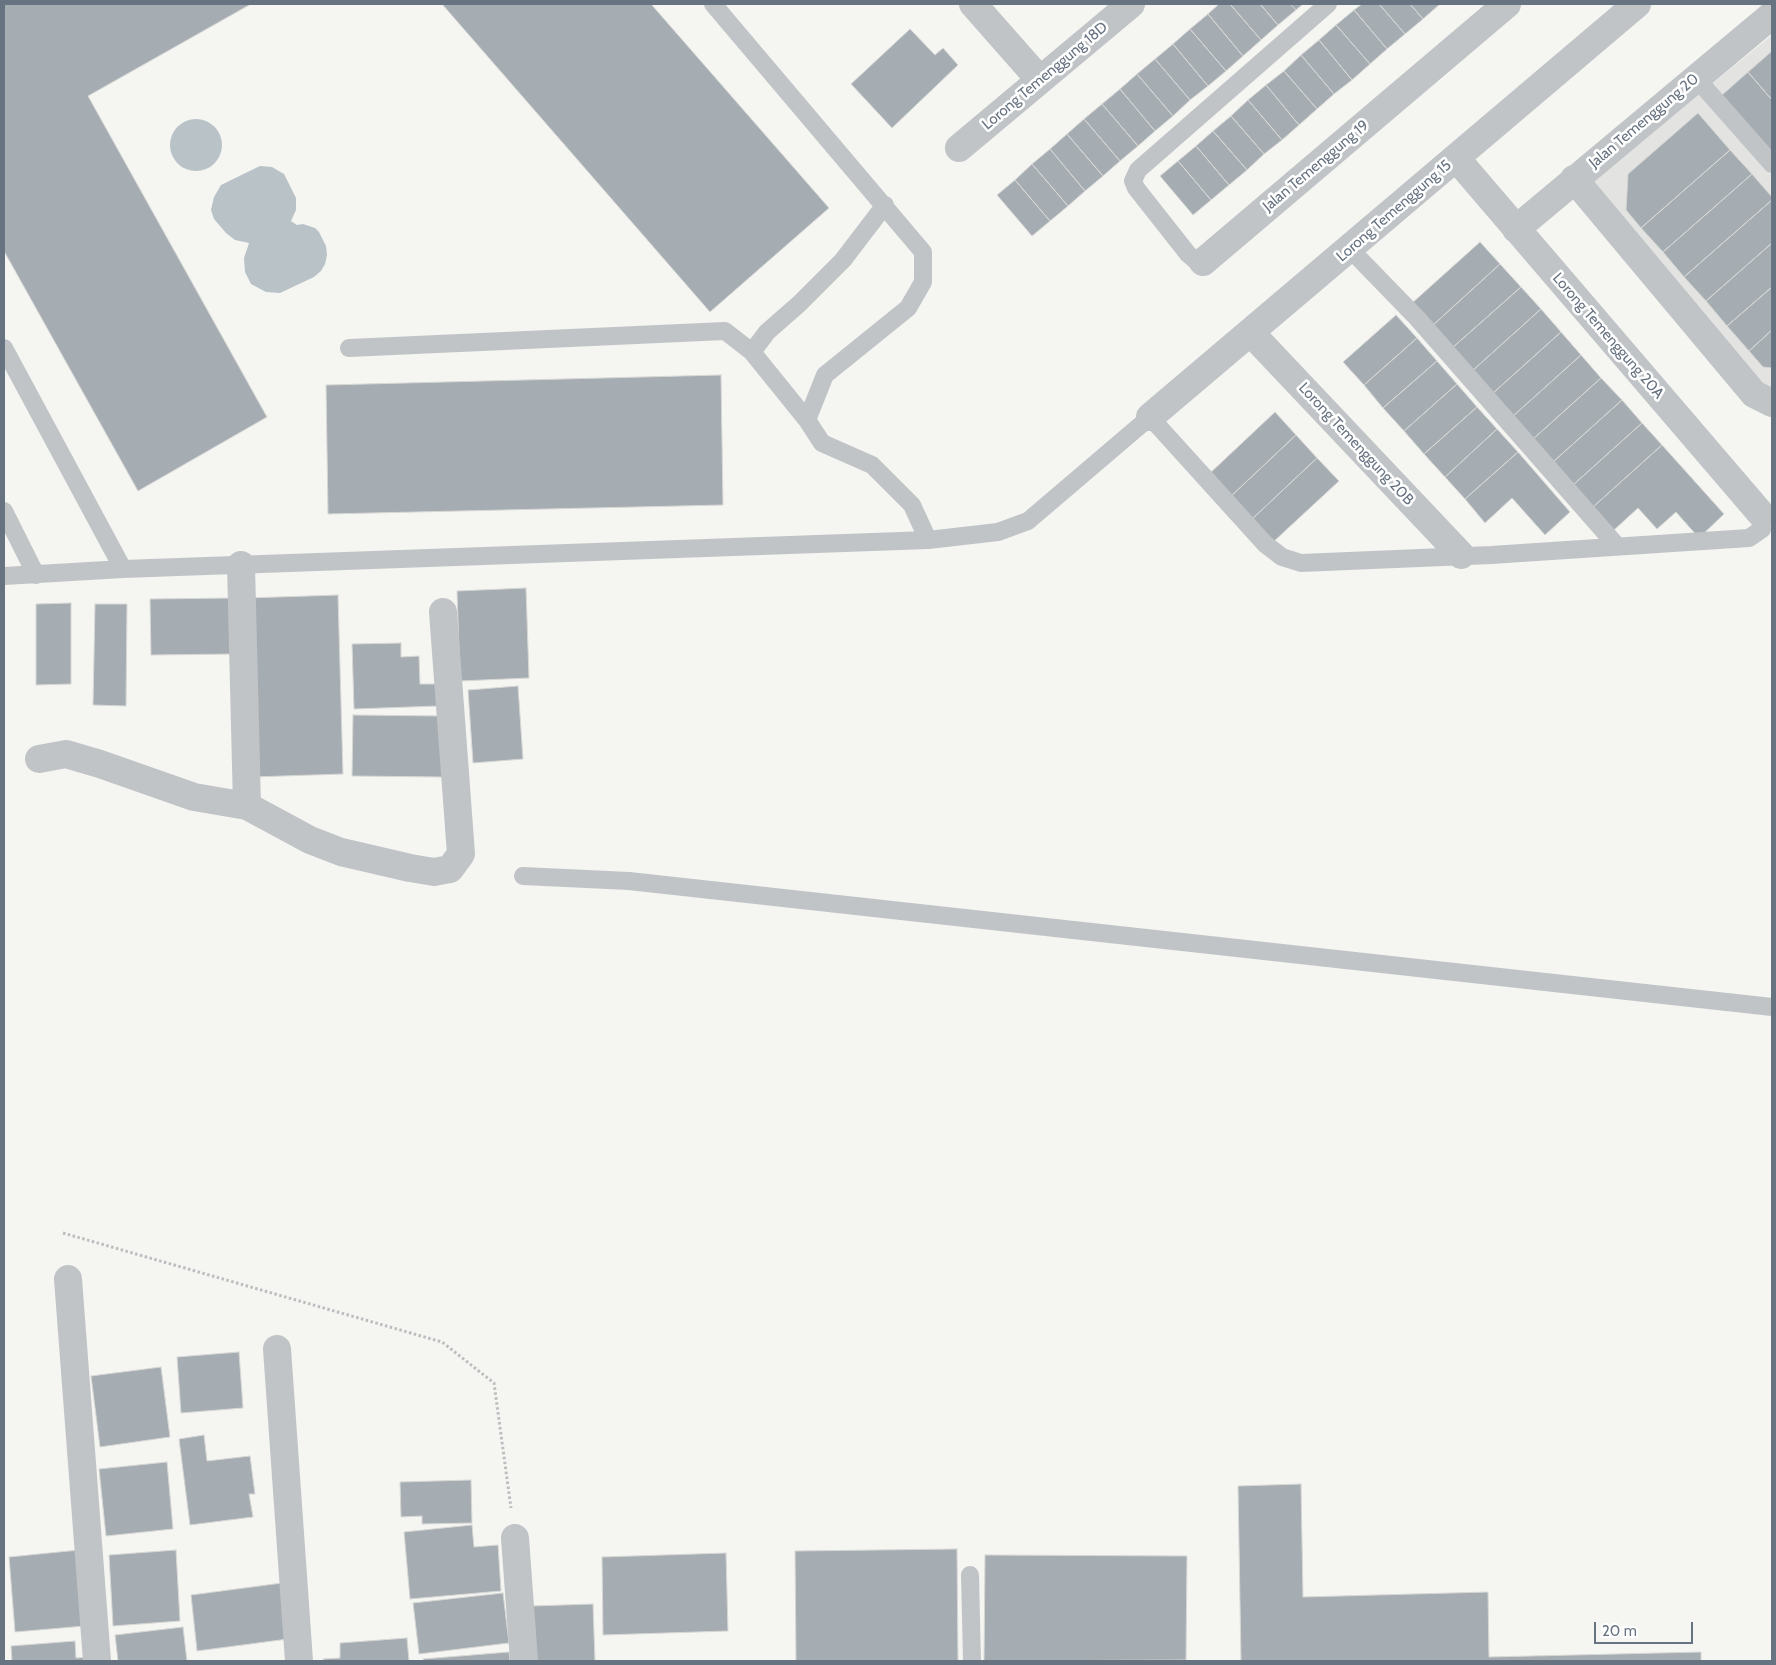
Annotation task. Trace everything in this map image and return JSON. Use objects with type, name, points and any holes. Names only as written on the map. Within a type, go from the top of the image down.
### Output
[{"type":"street","points":[[974,4],[1040,80]]},
{"type":"street","name":"Lorong Temenggung 18D","points":[[959,148],[1130,4]]},
{"type":"street","name":"Jalan Temenggung 19","points":[[1203,262],[1507,4]]},
{"type":"street","name":"Lorong Temenggung 15","points":[[1150,417],[1637,4]]},
{"type":"street","name":"Jalan Temenggung 20","points":[[1516,229],[1772,15]]},
{"type":"street","name":"Lorong Temenggung 20A","points":[[1456,158],[1761,514]]},
{"type":"street","points":[[1574,179],[1754,394],[1772,403]]},
{"type":"street","name":"Lorong Temenggung 20B","points":[[1251,333],[1461,555]]},
{"type":"street","points":[[241,565],[247,806]]},
{"type":"street","points":[[39,759],[66,754],[194,797],[247,806],[310,840],[341,852],[418,870],[434,872],[450,869],[461,854],[443,612]]},
{"type":"street","points":[[68,1279],[97,1661]]},
{"type":"street","points":[[277,1349],[299,1661]]},
{"type":"street","points":[[515,1538],[524,1661]]},
{"type":"lane","points":[[713,4],[923,252],[923,282],[908,308],[825,375],[807,420]]},
{"type":"lane","name":"Jalan Temenggung 19","points":[[1203,262],[1195,260],[1188,254],[1136,188],[1133,181],[1138,170],[1328,4]]},
{"type":"lane","points":[[1696,78],[1772,164]]},
{"type":"lane","points":[[752,352],[767,332],[800,304],[842,260],[885,205]]},
{"type":"lane","points":[[1350,249],[1417,318],[1617,546]]},
{"type":"lane","points":[[349,348],[725,331],[752,352],[807,420],[822,443],[872,465],[912,506],[928,540]]},
{"type":"lane","points":[[4,348],[123,569]]},
{"type":"lane","points":[[4,576],[123,569],[928,540],[998,532],[1028,520],[1150,417],[1265,544],[1282,557],[1302,563],[1491,555],[1749,538],[1762,529],[1761,514]]},
{"type":"lane","points":[[4,511],[36,575]]},
{"type":"lane","points":[[522,876],[629,881],[1772,1007]]},
{"type":"lane","points":[[970,1575],[972,1661]]},
{"type":"path","points":[[64,1232],[442,1342],[494,1383],[515,1538]]},
{"type":"shaded area","points":[[1772,35],[1772,387],[1758,381],[1592,181]]},
{"type":"shaded area","points":[[196,119],[210,123],[218,131],[222,145],[218,159],[210,167],[196,171],[182,167],[174,159],[170,145],[174,131],[182,123]]},
{"type":"shaded area","points":[[260,166],[272,167],[284,174],[296,198],[296,210],[291,221],[297,225],[303,224],[315,228],[326,246],[327,255],[321,271],[314,277],[280,293],[266,292],[251,284],[245,272],[244,258],[249,243],[235,240],[226,233],[214,219],[211,210],[214,197],[221,185]]},
{"type":"building","points":[[4,4],[251,4],[88,96],[267,417],[138,491],[4,251]]},
{"type":"building","points":[[442,4],[651,4],[829,208],[710,312]]},
{"type":"building","points":[[1219,4],[1230,4],[1261,40],[1243,56],[1208,14]]},
{"type":"building","points":[[1230,4],[1260,4],[1278,25],[1261,40]]},
{"type":"building","points":[[1260,4],[1290,4],[1296,10],[1278,25]]},
{"type":"building","points":[[1290,4],[1303,4],[1296,10]]},
{"type":"building","points":[[1362,4],[1379,4],[1405,34],[1387,49],[1354,10]]},
{"type":"building","points":[[1379,4],[1410,4],[1423,19],[1405,34]]},
{"type":"building","points":[[1410,4],[1440,4],[1423,19]]},
{"type":"building","points":[[1354,10],[1387,49],[1370,64],[1336,25]]},
{"type":"building","points":[[1208,14],[1243,56],[1226,71],[1190,29]]},
{"type":"building","points":[[1336,25],[1370,64],[1352,80],[1319,40]]},
{"type":"building","points":[[910,29],[935,55],[943,48],[958,65],[892,128],[851,84]]},
{"type":"building","points":[[1190,29],[1226,71],[1208,86],[1173,44]]},
{"type":"building","points":[[1319,40],[1352,80],[1334,94],[1301,55]]},
{"type":"building","points":[[1173,44],[1208,86],[1190,100],[1155,59]]},
{"type":"building","points":[[1772,51],[1772,100],[1748,72]]},
{"type":"building","points":[[1301,55],[1334,94],[1317,109],[1284,71]]},
{"type":"building","points":[[1155,59],[1190,100],[1173,116],[1137,74]]},
{"type":"building","points":[[1284,71],[1317,109],[1299,125],[1266,85]]},
{"type":"building","points":[[1748,72],[1772,100],[1772,152],[1722,95]]},
{"type":"building","points":[[1137,74],[1173,116],[1155,131],[1120,89]]},
{"type":"building","points":[[1266,85],[1299,125],[1282,140],[1248,100]]},
{"type":"building","points":[[1120,89],[1155,131],[1138,146],[1102,104]]},
{"type":"building","points":[[1248,100],[1282,140],[1264,154],[1231,116]]},
{"type":"building","points":[[1102,104],[1138,146],[1120,161],[1084,119]]},
{"type":"building","points":[[1698,113],[1730,150],[1641,228],[1626,210],[1628,174]]},
{"type":"building","points":[[1231,116],[1264,154],[1247,170],[1213,131]]},
{"type":"building","points":[[1084,119],[1120,161],[1103,176],[1067,134]]},
{"type":"building","points":[[1213,131],[1247,170],[1229,185],[1196,146]]},
{"type":"building","points":[[1067,134],[1103,176],[1085,191],[1050,149]]},
{"type":"building","points":[[1196,146],[1229,185],[1211,200],[1178,161]]},
{"type":"building","points":[[1050,149],[1085,191],[1068,206],[1032,164]]},
{"type":"building","points":[[1730,150],[1752,174],[1663,252],[1641,228]]},
{"type":"building","points":[[1178,161],[1211,200],[1193,215],[1160,176]]},
{"type":"building","points":[[1032,164],[1068,206],[1050,221],[1015,180]]},
{"type":"building","points":[[1752,174],[1772,197],[1772,200],[1684,277],[1663,252]]},
{"type":"building","points":[[1015,180],[1050,221],[1032,236],[997,195]]},
{"type":"building","points":[[1772,200],[1772,243],[1706,301],[1684,277]]},
{"type":"building","points":[[1480,242],[1500,264],[1431,327],[1411,304]]},
{"type":"building","points":[[1772,243],[1772,287],[1727,326],[1706,301]]},
{"type":"building","points":[[1500,264],[1521,287],[1451,349],[1431,327]]},
{"type":"building","points":[[1521,287],[1541,309],[1471,372],[1451,349]]},
{"type":"building","points":[[1772,287],[1772,330],[1749,351],[1727,326]]},
{"type":"building","points":[[1541,309],[1561,332],[1492,394],[1471,372]]},
{"type":"building","points":[[1396,315],[1417,338],[1364,385],[1343,362]]},
{"type":"building","points":[[1772,330],[1772,368],[1763,367],[1749,351]]},
{"type":"building","points":[[1561,332],[1581,355],[1512,417],[1492,394]]},
{"type":"building","points":[[1417,338],[1437,361],[1383,408],[1364,385]]},
{"type":"building","points":[[1581,355],[1601,378],[1532,440],[1512,417]]},
{"type":"building","points":[[1437,361],[1457,384],[1404,431],[1383,408]]},
{"type":"building","points":[[721,375],[723,505],[328,514],[326,385]]},
{"type":"building","points":[[1601,378],[1622,400],[1553,462],[1532,440]]},
{"type":"building","points":[[1457,384],[1477,407],[1424,454],[1404,431]]},
{"type":"building","points":[[1622,400],[1642,423],[1573,485],[1553,462]]},
{"type":"building","points":[[1477,407],[1497,429],[1445,477],[1424,454]]},
{"type":"building","points":[[1275,412],[1296,435],[1229,498],[1208,475]]},
{"type":"building","points":[[1642,423],[1662,445],[1593,507],[1573,485]]},
{"type":"building","points":[[1497,429],[1518,452],[1465,499],[1445,477]]},
{"type":"building","points":[[1296,435],[1317,458],[1250,521],[1229,498]]},
{"type":"building","points":[[1662,445],[1724,514],[1699,538],[1676,512],[1657,529],[1638,508],[1614,530],[1593,507]]},
{"type":"building","points":[[1518,452],[1570,512],[1545,535],[1512,498],[1485,523],[1465,499]]},
{"type":"building","points":[[1317,458],[1339,481],[1271,544],[1250,521]]},
{"type":"building","points":[[526,588],[529,678],[460,681],[457,591]]},
{"type":"building","points":[[338,595],[343,774],[252,777],[247,598]]},
{"type":"building","points":[[232,598],[233,654],[151,655],[150,599]]},
{"type":"building","points":[[71,603],[71,684],[36,685],[36,604]]},
{"type":"building","points":[[95,604],[127,604],[126,706],[93,705]]},
{"type":"building","points":[[401,643],[401,657],[419,656],[420,684],[437,684],[438,706],[354,709],[352,644]]},
{"type":"building","points":[[518,686],[523,759],[473,763],[468,690]]},
{"type":"building","points":[[353,715],[443,716],[442,777],[352,776]]},
{"type":"building","points":[[239,1352],[243,1408],[181,1413],[177,1357]]},
{"type":"building","points":[[161,1367],[170,1437],[100,1447],[91,1376]]},
{"type":"building","points":[[204,1435],[207,1461],[250,1456],[255,1494],[249,1494],[253,1517],[190,1525],[179,1439]]},
{"type":"building","points":[[167,1462],[173,1529],[106,1536],[99,1469]]},
{"type":"building","points":[[471,1480],[472,1523],[422,1524],[422,1516],[401,1517],[400,1482]]},
{"type":"building","points":[[1301,1484],[1303,1597],[1488,1592],[1489,1657],[1701,1652],[1701,1661],[1241,1661],[1238,1486]]},
{"type":"building","points":[[472,1525],[474,1547],[498,1545],[501,1591],[410,1599],[404,1532]]},
{"type":"building","points":[[957,1549],[958,1661],[796,1661],[795,1551]]},
{"type":"building","points":[[79,1550],[85,1626],[15,1632],[9,1557]]},
{"type":"building","points":[[176,1550],[180,1621],[113,1626],[109,1555]]},
{"type":"building","points":[[726,1553],[728,1631],[603,1635],[602,1557]]},
{"type":"building","points":[[985,1555],[1187,1556],[1186,1660],[984,1661]]},
{"type":"building","points":[[282,1583],[288,1639],[197,1651],[191,1595]]},
{"type":"building","points":[[503,1593],[509,1643],[419,1654],[413,1603]]},
{"type":"building","points":[[593,1604],[595,1661],[534,1661],[532,1606]]},
{"type":"building","points":[[183,1627],[187,1661],[118,1661],[115,1635]]},
{"type":"building","points":[[407,1638],[409,1661],[324,1661],[323,1659],[340,1658],[340,1643]]},
{"type":"building","points":[[75,1641],[76,1658],[90,1657],[91,1661],[12,1661],[11,1646]]},
{"type":"building","points":[[509,1652],[510,1661],[424,1661],[423,1659]]}]
